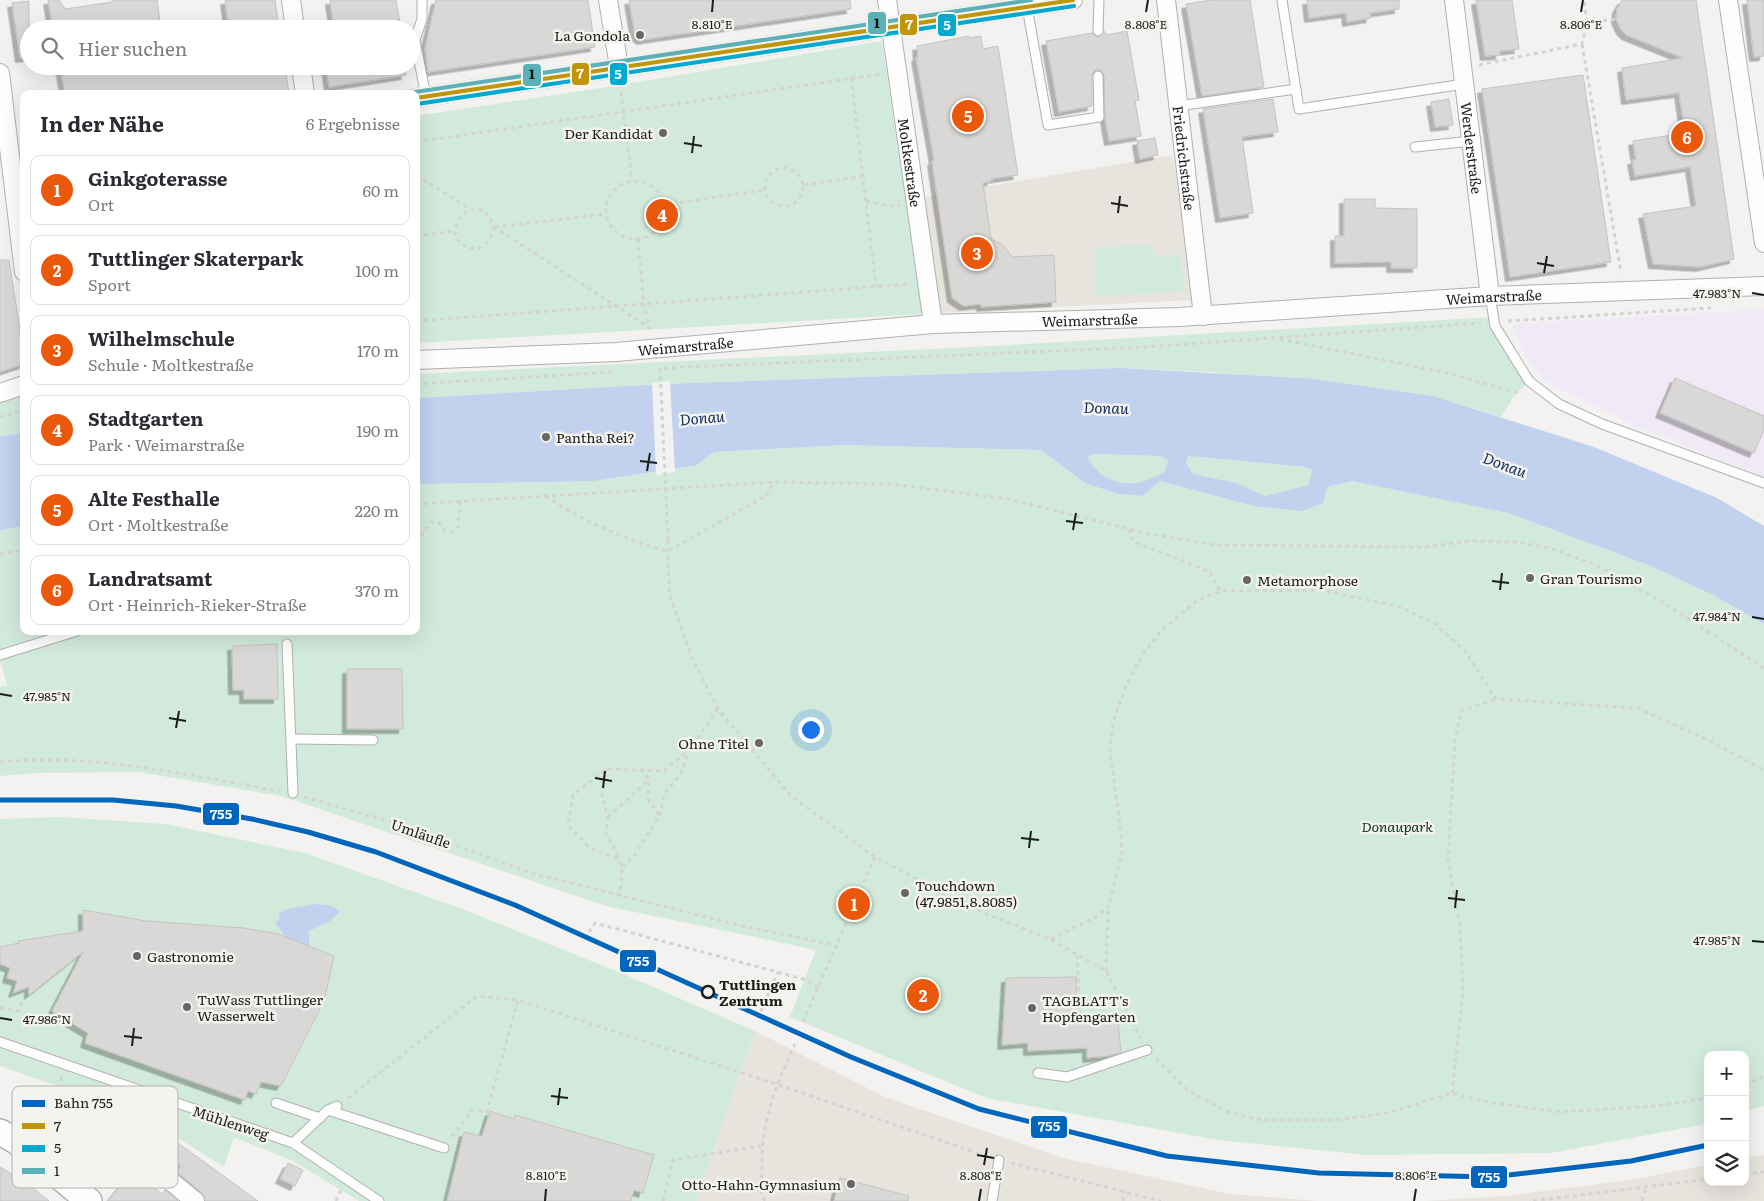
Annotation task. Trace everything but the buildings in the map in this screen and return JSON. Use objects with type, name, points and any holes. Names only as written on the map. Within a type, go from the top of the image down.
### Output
[{"type":"main road","points":[[0,1132],[12,1139]]},
{"type":"main road","points":[[73,1188],[89,1201]]},
{"type":"street","points":[[291,0],[294,20]]},
{"type":"street","points":[[608,0],[619,76]]},
{"type":"street","name":"Moltkestraße","points":[[887,0],[929,283],[933,324]]},
{"type":"street","points":[[421,97],[619,76],[892,28],[1073,0]]},
{"type":"street","name":"Friedrichstraße","points":[[1166,0],[1203,316]]},
{"type":"street","name":"Werderstraße","points":[[1454,0],[1490,296]]},
{"type":"street","points":[[1728,0],[1764,243]]},
{"type":"street","points":[[0,72],[20,235]]},
{"type":"street","points":[[302,75],[304,90]]},
{"type":"street","name":"Weimarstraße","points":[[420,360],[654,349],[933,324],[1203,316],[1490,296],[1764,286]]},
{"type":"street","points":[[0,393],[20,386]]},
{"type":"street","points":[[178,1187],[195,1201]]},
{"type":"lane","points":[[420,26],[422,0]]},
{"type":"lane","points":[[1098,31],[1099,0]]},
{"type":"lane","points":[[1282,0],[1299,109],[1463,76]]},
{"type":"lane","points":[[1027,7],[1048,125],[1099,118],[1098,76]]},
{"type":"lane","points":[[419,75],[421,97]]},
{"type":"lane","points":[[1178,106],[1296,89]]},
{"type":"lane","points":[[1415,147],[1471,140]]},
{"type":"lane","points":[[1490,296],[1495,322],[1529,381],[1559,404],[1602,424],[1764,483]]},
{"type":"lane","points":[[0,655],[64,635]]},
{"type":"lane","points":[[287,644],[293,793]]},
{"type":"lane","points":[[292,739],[373,740]]},
{"type":"lane","name":"Mühlenweg","points":[[0,1042],[127,1086]]},
{"type":"lane","points":[[1038,1073],[1067,1077],[1146,1050]]},
{"type":"lane","points":[[276,1103],[320,1118]]},
{"type":"lane","name":"Mühlenweg","points":[[178,1104],[293,1143],[379,1201]]},
{"type":"lane","points":[[293,1143],[333,1108],[444,1148]]},
{"type":"lane","points":[[992,1201],[999,1160]]},
{"type":"path","points":[[1584,0],[1587,23],[1582,44],[1624,291]]},
{"type":"path","points":[[1587,23],[1616,19]]},
{"type":"path","points":[[1463,76],[1582,44]]},
{"type":"path","points":[[420,141],[897,71]]},
{"type":"path","points":[[619,76],[632,180]]},
{"type":"path","points":[[851,78],[876,286]]},
{"type":"path","points":[[780,168],[791,168],[800,176],[804,185],[803,194],[797,202],[786,206],[777,205],[770,200],[764,190],[765,181],[771,172],[780,168]]},
{"type":"path","points":[[804,185],[863,176]]},
{"type":"path","points":[[420,178],[470,210]]},
{"type":"path","points":[[632,180],[646,182],[659,192],[664,205],[663,220],[654,233],[638,239],[622,236],[610,226],[606,214],[607,202],[617,186],[632,180]]},
{"type":"path","points":[[664,205],[764,190]]},
{"type":"path","points":[[866,201],[889,206],[917,204]]},
{"type":"path","points":[[470,210],[481,210],[491,218],[494,227],[493,236],[487,244],[477,248],[467,247],[460,242],[455,232],[456,223],[461,214],[470,210]]},
{"type":"path","points":[[494,227],[606,214]]},
{"type":"path","points":[[494,227],[614,307],[650,328]]},
{"type":"path","points":[[420,236],[455,232]]},
{"type":"path","points":[[638,239],[644,304],[654,349]]},
{"type":"path","points":[[420,321],[929,283]]},
{"type":"path","points":[[651,369],[1145,347],[1717,308]]},
{"type":"path","points":[[1275,338],[1447,373],[1559,404]]},
{"type":"path","points":[[660,368],[669,593],[692,658],[718,709],[791,796],[875,857],[972,908],[1050,939],[1106,971]]},
{"type":"path","points":[[420,384],[614,372]]},
{"type":"path","points":[[0,418],[20,411]]},
{"type":"path","points":[[546,496],[562,508],[650,547],[668,551],[766,496],[775,482]]},
{"type":"path","points":[[420,504],[775,482],[892,484],[1008,499],[1130,529],[1216,545],[1424,547],[1469,541],[1507,542],[1550,548],[1596,565],[1680,613],[1764,668]]},
{"type":"path","points":[[420,537],[431,522],[439,523],[445,531],[453,532],[458,527],[460,501]]},
{"type":"path","points":[[1130,529],[1131,538],[1137,543],[1210,572],[1220,591]]},
{"type":"path","points":[[0,554],[20,551]]},
{"type":"path","points":[[1496,699],[1464,650],[1434,623],[1400,607],[1323,590],[1220,591],[1198,600],[1162,630],[1142,655],[1125,688],[1113,722],[1110,750],[1122,853],[1108,908],[1106,971],[1146,1050],[1185,1088],[1225,1111],[1261,1120],[1336,1120],[1388,1112],[1452,1093],[1492,1103],[1562,1112],[1655,1106],[1704,1099]]},
{"type":"path","points":[[1452,1093],[1463,991],[1460,926],[1448,860],[1455,741],[1461,711],[1496,699],[1636,708],[1710,741],[1764,770]]},
{"type":"path","points":[[622,867],[635,855],[660,815],[664,794],[680,775],[690,749],[718,709]]},
{"type":"path","points":[[619,859],[591,849],[568,825],[573,795],[606,769],[664,771],[690,749]]},
{"type":"path","name":"Umläufle","points":[[0,762],[72,762],[146,767],[293,793],[395,823],[531,873],[620,897],[835,945]]},
{"type":"path","points":[[606,769],[602,797],[608,816],[606,834],[622,867],[620,897]]},
{"type":"path","points":[[641,769],[649,780],[648,799],[660,815]]},
{"type":"path","points":[[608,816],[649,780]]},
{"type":"path","points":[[804,1022],[835,945],[875,857]]},
{"type":"path","points":[[1050,939],[1094,918],[1108,908]]},
{"type":"path","points":[[589,932],[594,923],[803,979],[818,986]]},
{"type":"path","points":[[1077,955],[1081,1029]]},
{"type":"path","points":[[761,1011],[778,972]]},
{"type":"path","points":[[333,1108],[477,996],[518,1000],[776,1084],[999,1160],[1161,1201]]},
{"type":"path","points":[[444,1148],[472,1110],[487,1112],[518,1000]]},
{"type":"path","points":[[0,1008],[18,1011],[22,1002]]},
{"type":"path","points":[[765,1201],[760,1191],[761,1146],[776,1084],[795,1044]]},
{"type":"path","points":[[62,1086],[63,1064]]},
{"type":"path","points":[[1749,1083],[1764,1076]]},
{"type":"path","points":[[663,1201],[673,1160],[761,1146]]},
{"type":"path","points":[[1749,1174],[1764,1172]]},
{"type":"path","points":[[1533,1201],[1704,1180]]},
{"type":"path","points":[[1642,1201],[1646,1187]]},
{"type":"path","points":[[1123,1201],[1125,1192]]},
{"type":"shaded area","points":[[1173,155],[1194,300],[939,313],[925,197]]},
{"type":"shaded area","points":[[1764,309],[1764,477],[1621,420],[1617,415],[1556,388],[1544,380],[1527,359],[1512,326],[1515,324]]},
{"type":"shaded area","points":[[755,1031],[885,1097],[1063,1158],[1230,1194],[1318,1201],[696,1201]]},
{"type":"shaded area","points":[[1764,1155],[1764,1201],[1425,1201],[1505,1196],[1630,1180],[1704,1166],[1704,1186],[1749,1186],[1749,1157]]},
{"type":"green space","points":[[882,41],[922,314],[420,343],[420,115],[614,86]]},
{"type":"green space","points":[[1148,244],[1157,256],[1179,255],[1185,291],[1096,297],[1094,248]]},
{"type":"green space","points":[[1494,317],[1529,381],[1514,396],[1501,417],[1433,396],[1212,372],[1120,368],[663,384],[420,398],[420,374],[992,346]]},
{"type":"green space","points":[[20,397],[20,434],[0,436],[0,403]]},
{"type":"green space","name":"Donaupark","points":[[845,445],[1041,450],[1085,483],[1118,494],[1143,496],[1160,481],[1253,506],[1352,481],[1508,513],[1651,566],[1713,595],[1764,624],[1764,1106],[1749,1110],[1749,1051],[1704,1051],[1704,1123],[1550,1153],[1367,1155],[1218,1140],[986,1098],[790,1017],[816,950],[606,906],[281,796],[138,772],[37,773],[0,776],[0,687],[7,685],[0,661],[0,530],[20,527],[20,635],[420,635],[420,484],[697,465],[714,452]]},
{"type":"green space","points":[[1092,454],[1160,456],[1168,460],[1165,471],[1155,477],[1134,483],[1123,483],[1104,476],[1095,468],[1088,458]]},
{"type":"green space","points":[[1188,456],[1306,467],[1312,470],[1309,485],[1265,496],[1237,483],[1193,474],[1186,463]]},
{"type":"green space","points":[[61,817],[165,824],[305,853],[465,910],[628,976],[755,1031],[696,1201],[359,1201],[293,1161],[234,1137],[224,1167],[178,1138],[178,1086],[57,1086],[0,1066],[0,819]]},
{"type":"water","name":"Donau","points":[[1120,368],[1314,379],[1433,396],[1594,447],[1717,498],[1764,526],[1764,624],[1713,595],[1651,566],[1508,513],[1352,481],[1327,487],[1323,503],[1302,511],[1253,506],[1160,481],[1143,496],[1118,494],[1085,483],[1041,450],[845,445],[714,452],[697,465],[593,481],[420,484],[420,398],[663,384]],"holes":[[[1092,454],[1160,456],[1168,460],[1165,471],[1155,477],[1134,483],[1123,483],[1104,476],[1088,458]],[[1188,456],[1306,467],[1312,470],[1309,485],[1265,496],[1237,483],[1193,474],[1186,463]]]},
{"type":"water","points":[[20,434],[20,527],[0,530],[0,436]]},
{"type":"water","points":[[317,904],[332,906],[340,912],[330,921],[309,931],[309,949],[287,939],[275,922],[279,920],[279,914],[287,909]]},
{"type":"pier","points":[[670,381],[675,472],[656,475],[652,383]]},
{"type":"rail line","name":"755","points":[[0,800],[113,800],[176,806],[252,819],[308,832],[376,852],[515,905],[851,1057],[979,1109],[1167,1156],[1319,1173],[1491,1177],[1631,1161],[1704,1146]]},
{"type":"transit line","name":"1","points":[[420,91],[1031,0]]},
{"type":"transit line","name":"7","points":[[420,97],[1073,0]]},
{"type":"transit line","name":"5","points":[[420,104],[1074,6]]},
{"type":"place","name":"La Gondola","points":[[640,35]]},
{"type":"place","name":"Alte Festhalle","points":[[968,116]]},
{"type":"place","name":"Der Kandidat","points":[[663,133]]},
{"type":"place","name":"Landratsamt","points":[[1687,137]]},
{"type":"place","name":"Stadtgarten","points":[[662,215]]},
{"type":"place","name":"Wilhelmschule","points":[[977,253]]},
{"type":"place","name":"Pantha Rei?","points":[[546,437]]},
{"type":"place","name":"Gran Tourismo","points":[[1530,578]]},
{"type":"place","name":"Metamorphose","points":[[1247,580]]},
{"type":"place","name":"Ohne Titel","points":[[759,743]]},
{"type":"place","name":"Touchdown (47.9851,8.8085)","points":[[905,893]]},
{"type":"place","name":"Ginkgoterasse","points":[[854,904]]},
{"type":"place","name":"Gastronomie","points":[[137,956]]},
{"type":"place","name":"Tuttlingen Zentrum","points":[[708,992]]},
{"type":"place","name":"Tuttlinger Skaterpark","points":[[923,995]]},
{"type":"place","name":"TuWass Tuttlinger Wasserwelt","points":[[187,1007]]},
{"type":"place","name":"TAGBLATT's Hopfengarten","points":[[1032,1008]]},
{"type":"place","name":"Otto-Hahn-Gymnasium","points":[[851,1184]]}]
